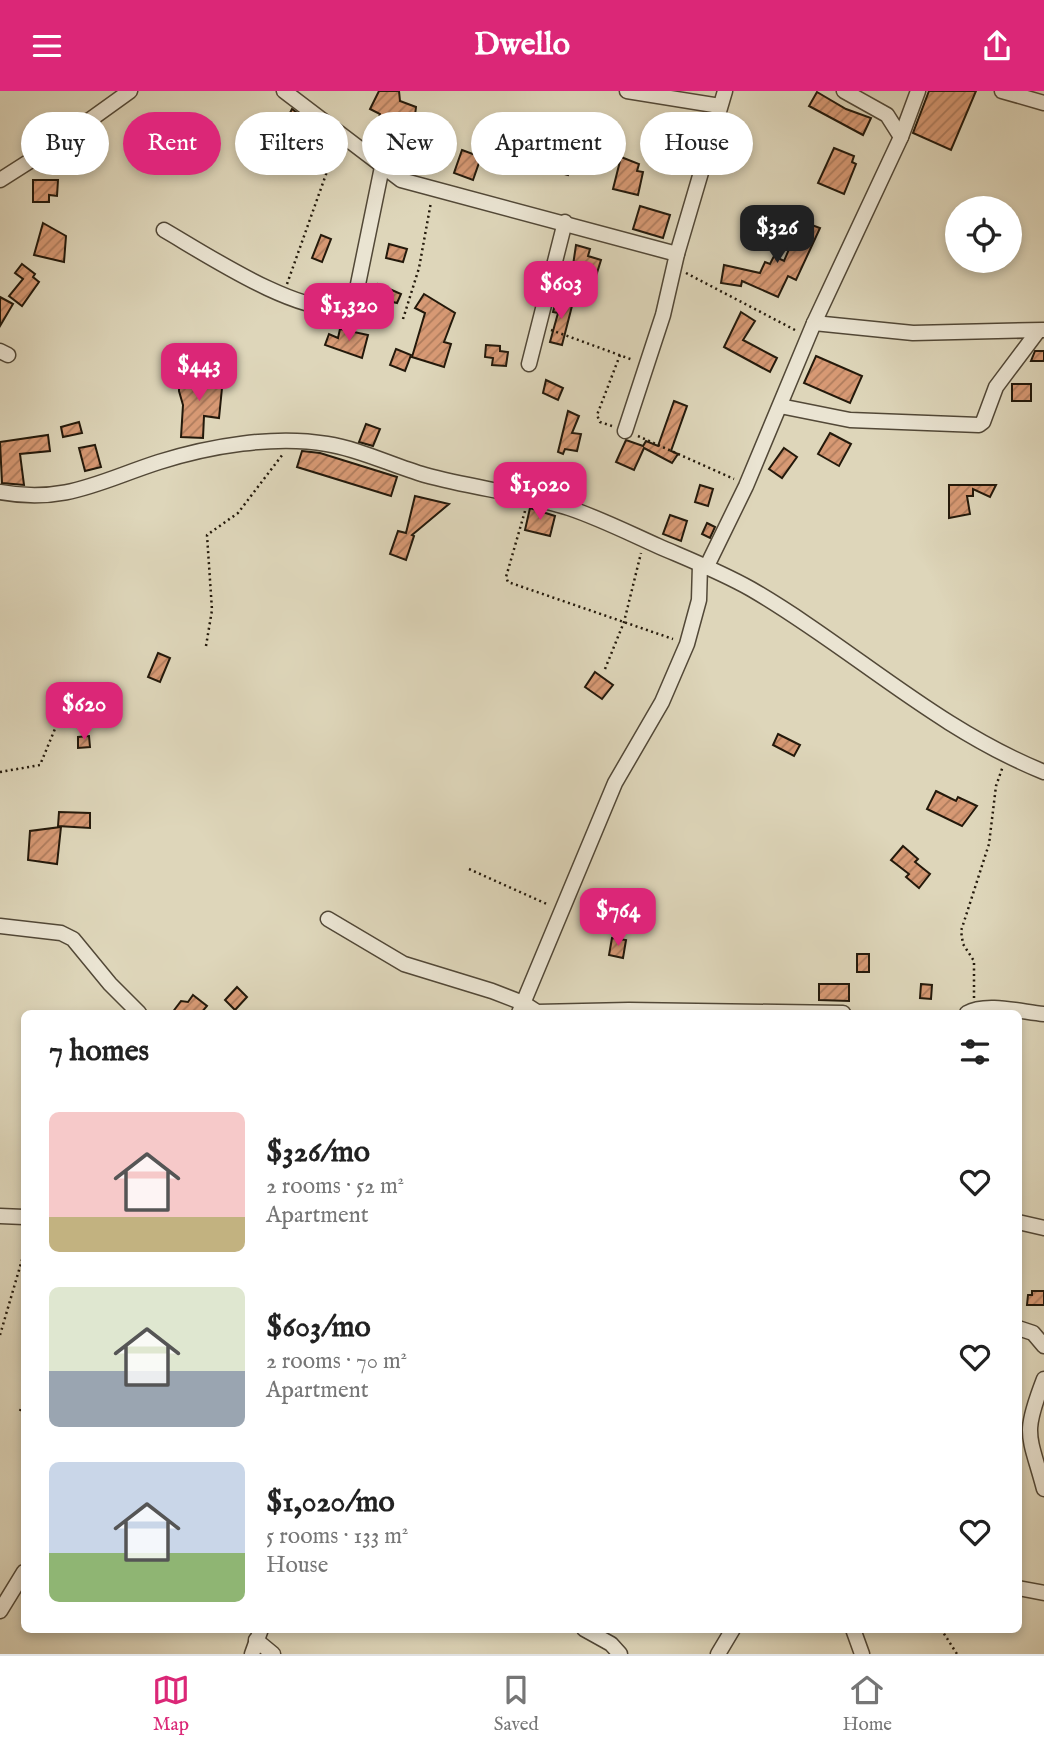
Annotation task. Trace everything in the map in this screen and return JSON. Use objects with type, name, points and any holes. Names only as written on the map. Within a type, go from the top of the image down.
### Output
[{"type":"street","points":[[0,180],[55,145],[130,91]]},
{"type":"street","points":[[284,91],[312,112]]},
{"type":"street","points":[[628,91],[720,106]]},
{"type":"street","points":[[625,431],[663,315],[676,260],[725,91]]},
{"type":"street","points":[[844,91],[887,115],[901,137]]},
{"type":"street","points":[[328,919],[404,964],[521,1008],[615,783],[662,702],[687,644],[699,600],[703,566],[746,485],[811,329],[901,137],[918,91]]},
{"type":"street","points":[[1002,91],[1044,103]]},
{"type":"street","points":[[348,139],[362,150]]},
{"type":"street","points":[[164,230],[224,265],[308,305],[324,309],[345,307],[351,303],[356,293],[380,175]]},
{"type":"street","points":[[394,175],[401,180],[565,222],[676,260]]},
{"type":"street","points":[[529,364],[565,222]]},
{"type":"street","points":[[811,329],[913,333],[1041,331]]},
{"type":"street","points":[[780,406],[850,420],[979,425],[984,422],[996,387],[1041,331]]},
{"type":"street","points":[[0,492],[25,497],[58,496],[159,462],[209,449],[294,441],[330,444],[426,475],[570,508],[748,587],[958,731],[1044,772]]},
{"type":"street","points":[[0,926],[61,933],[73,939],[110,984],[136,1010]]},
{"type":"street","points":[[1022,1013],[1044,1014]]},
{"type":"street","points":[[0,1216],[21,1217]]},
{"type":"street","points":[[1022,1223],[1044,1229]]},
{"type":"street","points":[[1022,1329],[1033,1333],[1044,1346]]},
{"type":"street","points":[[1044,1379],[1029,1422],[1025,1450],[1044,1489]]},
{"type":"street","points":[[0,1611],[21,1577]]},
{"type":"street","points":[[1022,1589],[1044,1593]]},
{"type":"street","points":[[591,1633],[611,1644],[620,1654]]},
{"type":"street","points":[[718,1654],[731,1633]]},
{"type":"street","points":[[854,1633],[862,1654]]},
{"type":"street","points":[[256,1641],[273,1654]]},
{"type":"path","points":[[284,294],[326,175]]},
{"type":"path","points":[[402,319],[419,268],[433,188]]},
{"type":"path","points":[[676,260],[749,309],[811,329]]},
{"type":"path","points":[[539,327],[646,366]]},
{"type":"path","points":[[620,355],[597,419],[696,460],[746,485]]},
{"type":"path","points":[[206,646],[212,610],[206,538],[238,513],[294,441]]},
{"type":"path","points":[[529,498],[506,580],[687,644]]},
{"type":"path","points":[[605,670],[624,622],[645,540]]},
{"type":"path","points":[[0,772],[40,765],[57,724]]},
{"type":"path","points":[[970,1010],[974,961],[963,944],[961,931],[989,844],[996,786],[1006,756]]},
{"type":"path","points":[[469,869],[562,910]]},
{"type":"path","points":[[0,1335],[21,1264]]},
{"type":"path","points":[[944,1633],[957,1654]]},
{"type":"building","points":[[379,91],[399,91],[400,101],[416,107],[415,112],[376,112],[370,109]]},
{"type":"building","points":[[929,91],[976,91],[951,150],[913,133]]},
{"type":"building","points":[[817,92],[846,109],[871,118],[863,135],[809,106]]},
{"type":"building","points":[[834,148],[854,156],[852,162],[856,164],[844,194],[818,183]]},
{"type":"building","points":[[462,150],[471,153],[471,175],[475,175],[473,180],[457,174]]},
{"type":"building","points":[[626,159],[639,164],[637,171],[642,175],[638,195],[613,189],[616,175],[626,175]]},
{"type":"building","points":[[33,180],[58,180],[57,196],[49,195],[49,202],[33,202]]},
{"type":"building","points":[[640,206],[670,215],[663,238],[633,229]]},
{"type":"building","points":[[801,221],[820,228],[796,280],[788,276],[778,297],[742,281],[741,286],[721,283],[724,265],[760,273],[765,262],[770,264],[774,256],[784,261]]},
{"type":"building","points":[[43,223],[66,236],[64,262],[34,255]]},
{"type":"building","points":[[321,235],[331,239],[322,262],[312,258]]},
{"type":"building","points":[[389,244],[407,249],[403,262],[386,258]]},
{"type":"building","points":[[576,245],[590,249],[588,256],[601,260],[596,276],[572,272]]},
{"type":"building","points":[[22,264],[35,274],[33,277],[39,282],[22,306],[9,296],[23,279],[15,273]]},
{"type":"building","points":[[378,284],[401,294],[397,303],[372,297]]},
{"type":"building","points":[[424,294],[455,313],[444,342],[451,344],[444,367],[412,357],[425,313],[415,308]]},
{"type":"building","points":[[0,297],[13,304],[0,326]]},
{"type":"building","points":[[562,299],[573,302],[562,345],[550,342],[558,313],[553,312],[556,302],[560,303]]},
{"type":"building","points":[[741,312],[755,321],[743,340],[777,358],[770,372],[724,347]]},
{"type":"building","points":[[340,329],[368,335],[362,358],[325,345],[329,334],[338,338]]},
{"type":"building","points":[[486,345],[500,346],[500,351],[508,352],[506,366],[492,365],[493,358],[485,357]]},
{"type":"building","points":[[396,349],[411,355],[405,371],[390,365]]},
{"type":"building","points":[[1035,351],[1044,351],[1044,361],[1031,361]]},
{"type":"building","points":[[816,356],[862,376],[850,403],[804,383]]},
{"type":"building","points":[[182,376],[223,378],[219,418],[204,416],[203,438],[181,437],[183,405],[179,379]]},
{"type":"building","points":[[546,380],[563,388],[558,400],[543,393]]},
{"type":"building","points":[[1012,384],[1031,384],[1031,401],[1012,401]]},
{"type":"building","points":[[674,401],[687,406],[671,451],[678,454],[672,463],[644,448],[634,470],[616,462],[626,440],[643,446],[646,441],[658,446]]},
{"type":"building","points":[[568,411],[579,416],[572,433],[581,434],[577,451],[565,449],[563,454],[558,452]]},
{"type":"building","points":[[79,422],[82,433],[63,437],[61,427]]},
{"type":"building","points":[[366,424],[380,429],[373,446],[359,442]]},
{"type":"building","points":[[830,433],[851,444],[839,466],[818,454]]},
{"type":"building","points":[[48,435],[50,451],[20,454],[24,485],[2,483],[0,442]]},
{"type":"building","points":[[95,445],[101,467],[85,471],[79,448]]},
{"type":"building","points":[[784,448],[797,457],[782,478],[769,469]]},
{"type":"building","points":[[302,451],[320,453],[397,477],[391,496],[297,467]]},
{"type":"building","points":[[532,468],[546,475],[539,488],[525,481]]},
{"type":"building","points":[[700,485],[713,489],[708,506],[695,502]]},
{"type":"building","points":[[949,485],[996,485],[990,497],[973,489],[973,496],[967,496],[970,514],[949,518]]},
{"type":"building","points":[[415,496],[449,504],[412,535],[414,536],[406,560],[390,554],[398,531],[406,533]]},
{"type":"building","points":[[530,508],[555,516],[550,536],[525,530]]},
{"type":"building","points":[[670,515],[687,521],[681,541],[663,534]]},
{"type":"building","points":[[707,523],[715,527],[710,538],[702,534]]},
{"type":"building","points":[[158,653],[170,658],[160,682],[148,677]]},
{"type":"building","points":[[595,672],[613,685],[602,699],[585,687]]},
{"type":"building","points":[[778,734],[800,745],[794,756],[773,745]]},
{"type":"building","points":[[89,736],[90,747],[78,748],[78,737]]},
{"type":"building","points":[[936,791],[956,801],[958,797],[977,806],[962,826],[927,809]]},
{"type":"building","points":[[59,812],[90,813],[90,828],[58,826]]},
{"type":"building","points":[[61,827],[57,864],[28,860],[30,831]]},
{"type":"building","points":[[903,846],[918,859],[915,862],[930,874],[919,888],[906,877],[909,874],[891,860]]},
{"type":"building","points":[[612,938],[626,940],[623,958],[609,955]]},
{"type":"building","points":[[857,954],[869,954],[869,972],[857,972]]},
{"type":"building","points":[[819,984],[849,984],[849,1001],[819,1000]]},
{"type":"building","points":[[921,984],[932,985],[931,999],[920,998]]},
{"type":"building","points":[[237,987],[247,997],[235,1010],[225,1000]]},
{"type":"building","points":[[193,995],[207,1006],[204,1010],[174,1010],[181,1001],[188,1002]]},
{"type":"building","points":[[1032,1291],[1044,1291],[1044,1305],[1027,1305],[1028,1295],[1032,1295]]}]
